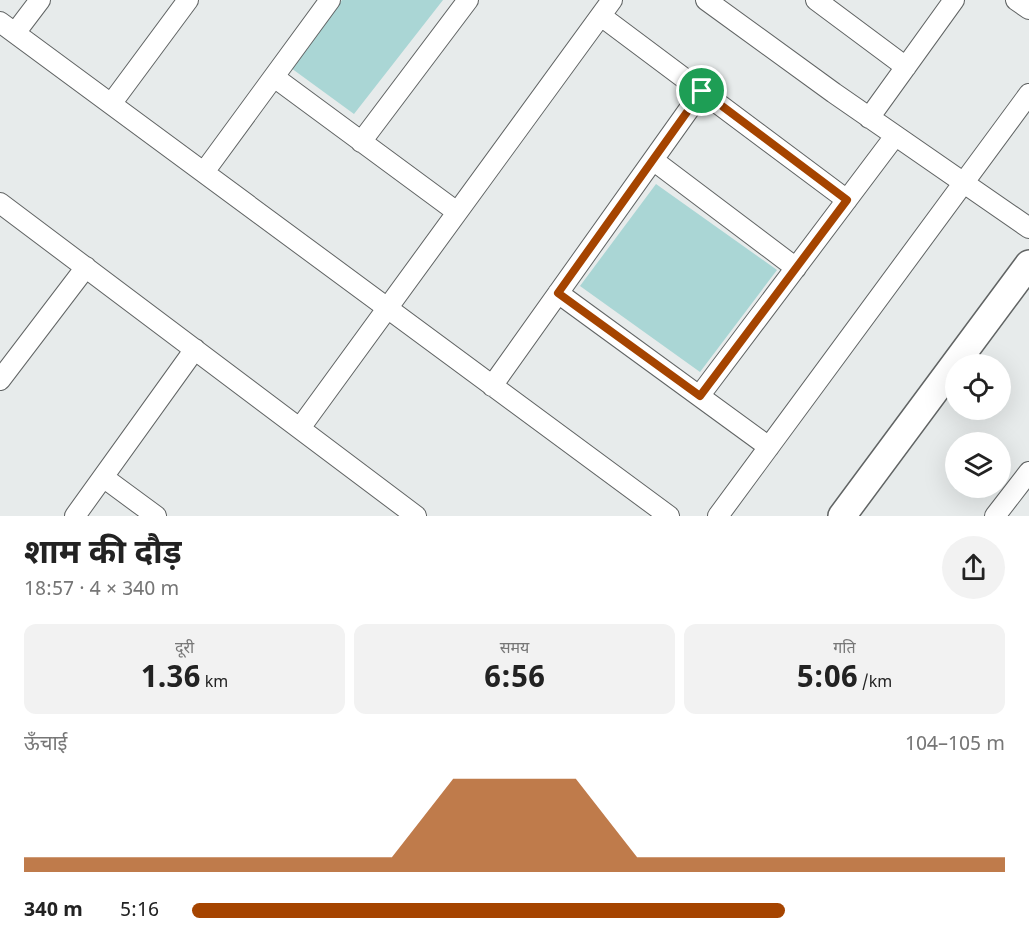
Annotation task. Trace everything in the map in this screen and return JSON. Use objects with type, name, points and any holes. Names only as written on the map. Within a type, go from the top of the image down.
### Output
[{"type":"street","points":[[40,0],[8,28],[669,516]]},
{"type":"street","points":[[111,104],[188,0]]},
{"type":"street","points":[[204,172],[330,0]]},
{"type":"street","points":[[361,142],[468,0]]},
{"type":"street","points":[[300,429],[612,0]]},
{"type":"street","points":[[706,0],[870,118],[1029,228]]},
{"type":"street","points":[[816,0],[906,67]]},
{"type":"street","points":[[870,118],[954,0]]},
{"type":"street","points":[[1016,0],[1029,9]]},
{"type":"street","points":[[601,16],[847,200]]},
{"type":"street","points":[[273,77],[458,212]]},
{"type":"street","points":[[492,386],[702,91]]},
{"type":"street","points":[[718,516],[1029,94]]},
{"type":"street","points":[[700,396],[896,135]]},
{"type":"street","points":[[653,160],[796,268]]},
{"type":"street","points":[[0,203],[416,516]]},
{"type":"street","points":[[842,516],[1029,264]]},
{"type":"street","points":[[0,380],[86,267]]},
{"type":"street","points":[[558,293],[769,447]]},
{"type":"street","points":[[75,516],[195,349]]},
{"type":"street","points":[[995,516],[1029,473]]},
{"type":"street","points":[[103,477],[156,516]]},
{"type":"shaded area","points":[[342,0],[443,0],[354,114],[291,68]]},
{"type":"shaded area","points":[[656,184],[777,270],[700,372],[580,286]]},
{"type":"route","points":[[702,91],[847,200],[700,396],[558,293],[702,91]]}]
